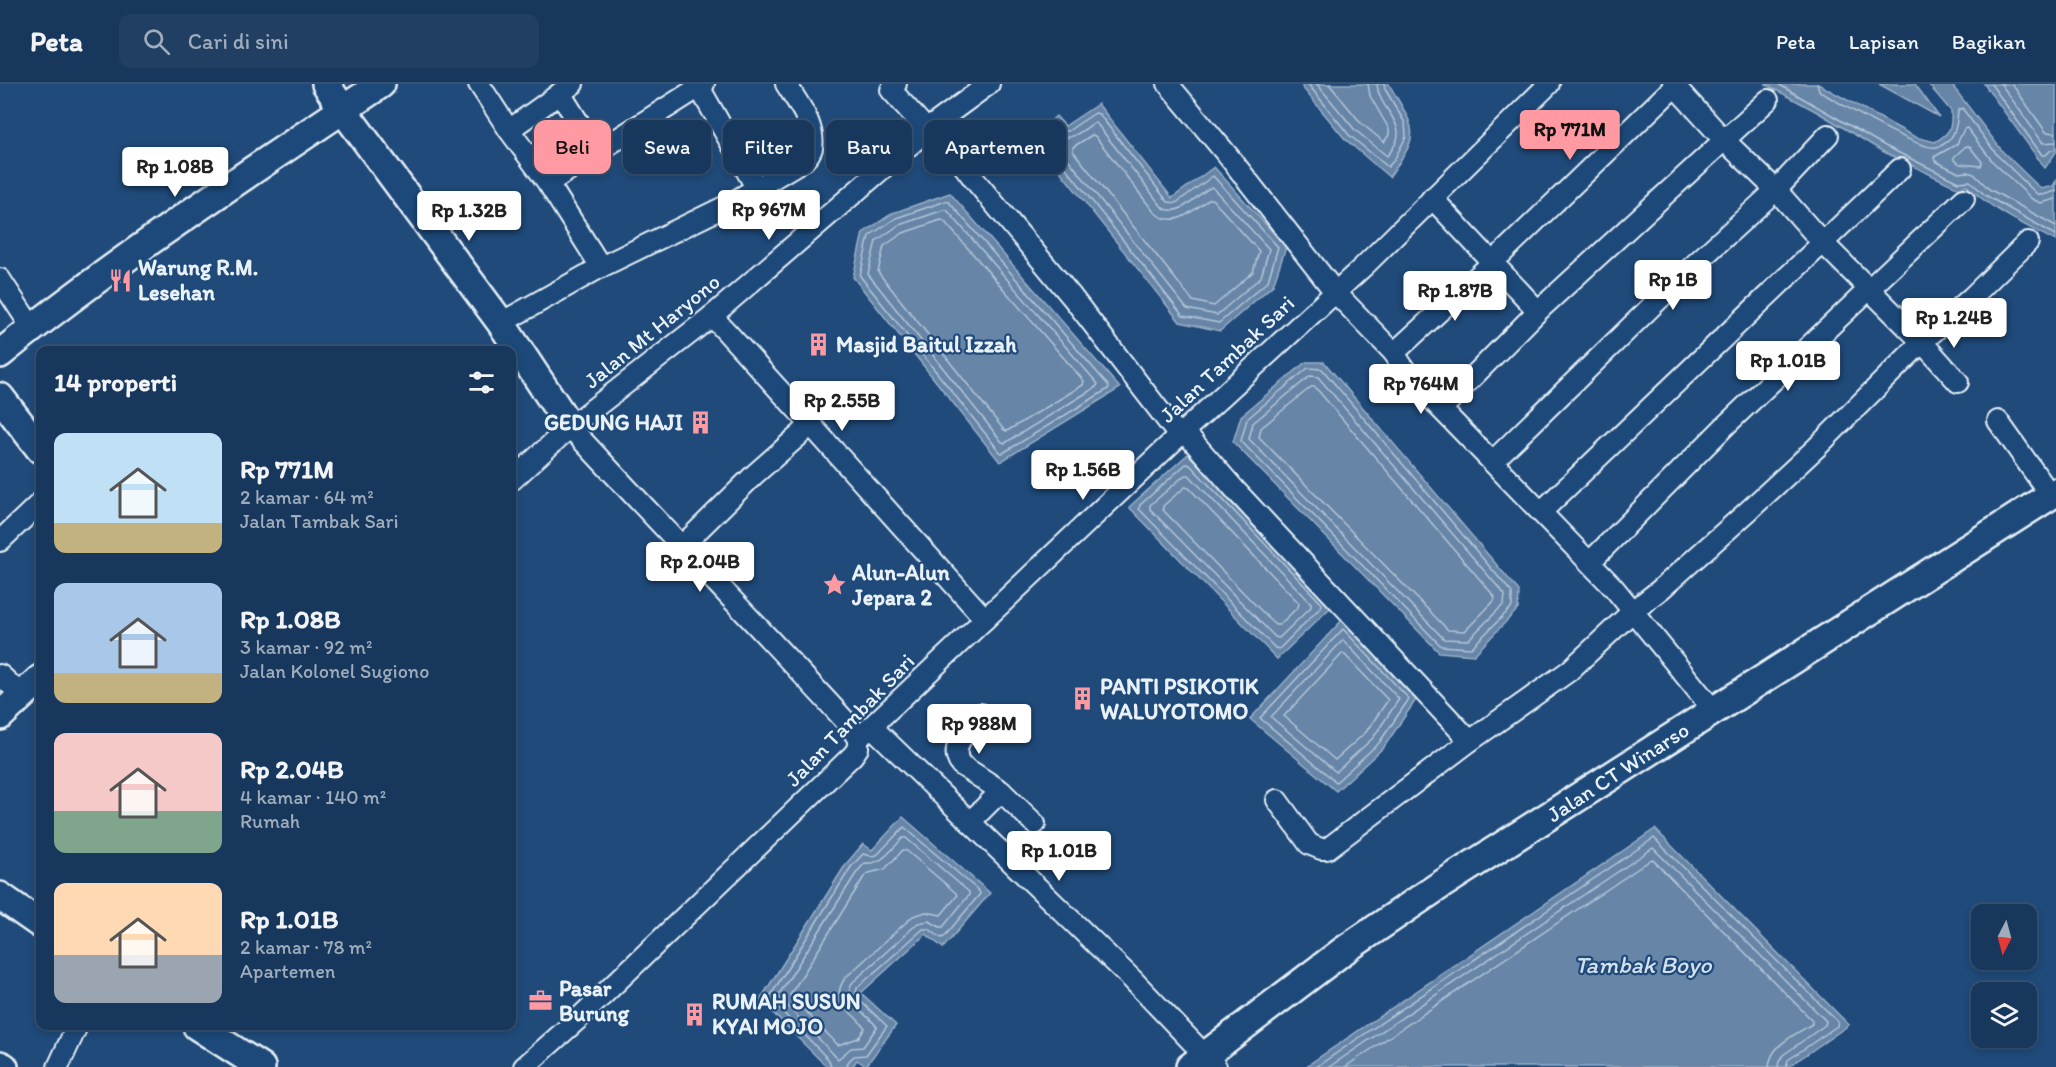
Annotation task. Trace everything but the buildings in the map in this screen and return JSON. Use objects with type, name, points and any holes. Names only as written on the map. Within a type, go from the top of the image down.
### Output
[{"type":"street","points":[[326,84],[501,323],[570,427],[850,726],[865,733],[970,822],[1124,971],[1204,1063]]},
{"type":"street","points":[[0,354],[32,328],[147,245],[381,84]]},
{"type":"street","points":[[479,84],[548,183],[601,267]]},
{"type":"street","points":[[501,323],[601,267],[728,205],[804,160],[812,149],[811,134],[806,118],[786,84]]},
{"type":"street","points":[[896,84],[891,90],[924,122]]},
{"type":"street","name":"Jalan Mt Haryono","points":[[941,120],[989,84]]},
{"type":"street","points":[[1168,84],[1229,157],[1335,292],[1394,353],[1407,372],[1441,409],[1590,562],[1714,711]]},
{"type":"street","name":"Jalan Tambak Sari","points":[[524,1067],[577,1020],[854,755],[865,733],[1335,292],[1549,84]]},
{"type":"street","points":[[1394,353],[1492,263],[1674,85],[1724,140],[1776,190],[1822,243],[1922,342],[1958,382]]},
{"type":"street","points":[[611,143],[702,86],[757,189]]},
{"type":"street","points":[[509,130],[566,89],[581,120]]},
{"type":"street","points":[[1441,409],[1538,311],[1768,100]]},
{"type":"street","name":"Jalan Mt Haryono","points":[[516,476],[570,427],[712,316],[924,133]]},
{"type":"street","points":[[1492,462],[1694,265],[1776,190],[1828,135]]},
{"type":"street","points":[[1541,512],[1900,169]]},
{"type":"street","points":[[548,183],[562,174]]},
{"type":"street","points":[[969,174],[1182,434],[1470,741]]},
{"type":"street","points":[[1432,198],[1538,311]]},
{"type":"street","points":[[1590,562],[1727,424],[1964,199]]},
{"type":"street","points":[[1277,800],[1308,844],[1327,849],[1470,741],[1569,671],[1816,448],[1922,342],[2028,242]]},
{"type":"street","points":[[0,279],[32,328]]},
{"type":"street","points":[[712,316],[985,619]]},
{"type":"street","points":[[0,397],[36,444]]},
{"type":"street","points":[[1998,421],[2053,494]]},
{"type":"street","points":[[681,547],[755,474],[811,425]]},
{"type":"street","name":"Jalan CT Winarso","points":[[1204,1063],[1343,951],[1436,888],[2053,494]]},
{"type":"street","points":[[0,541],[36,507]]},
{"type":"street","points":[[0,675],[31,687],[0,716]]},
{"type":"street","points":[[981,714],[961,739],[957,747],[957,760],[1001,791],[1035,825]]},
{"type":"street","points":[[970,822],[1001,791]]},
{"type":"street","points":[[0,896],[36,921]]},
{"type":"street","points":[[58,1067],[75,1030]]},
{"type":"street","points":[[203,1030],[261,1067]]},
{"type":"street","points":[[0,1065],[4,1067]]},
{"type":"water","points":[[1302,84],[1389,84],[1405,111],[1412,130],[1407,150],[1389,177],[1345,139],[1302,87]]},
{"type":"water","points":[[1765,84],[1818,84],[1915,137],[1935,142],[1949,130],[1951,111],[1928,84],[1951,84],[2003,152],[2041,189],[2053,186],[2056,181],[2056,241],[1997,209],[1966,185],[1960,189],[1882,151]]},
{"type":"water","points":[[1879,84],[1915,84],[1939,117]]},
{"type":"water","points":[[1984,84],[2056,84],[2056,152],[2045,168]]},
{"type":"water","points":[[1098,104],[1172,198],[1214,167],[1286,247],[1273,285],[1220,331],[1180,322],[1062,174],[1066,174],[1066,125]]},
{"type":"water","points":[[950,193],[1120,388],[1000,462],[853,277],[863,233],[893,213]]},
{"type":"water","points":[[1306,362],[1324,362],[1519,591],[1518,609],[1474,655],[1439,652],[1233,442],[1241,416]]},
{"type":"water","points":[[1188,454],[1332,606],[1277,659],[1129,507]]},
{"type":"water","points":[[1343,619],[1417,698],[1384,747],[1336,791],[1250,719]]},
{"type":"water","points":[[903,817],[990,893],[943,948],[926,934],[861,993],[896,1025],[866,1066],[857,1060],[852,1067],[827,1067],[760,1000],[846,864],[863,844],[872,850]]},
{"type":"water","name":"Tambak Boyo","points":[[1655,829],[1849,1025],[1788,1067],[1305,1067]]},
{"type":"place","name":"Warung R.M. Lesehan","points":[[120,280]]},
{"type":"place","name":"Masjid Baitul Izzah","points":[[818,344]]},
{"type":"place","name":"GEDUNG HAJI","points":[[701,422]]},
{"type":"place","name":"Alun-Alun Jepara 2","points":[[834,585]]},
{"type":"place","name":"PANTI PSIKOTIK WALUYOTOMO","points":[[1082,699]]},
{"type":"place","name":"Pasar Burung","points":[[541,1001]]},
{"type":"place","name":"RUMAH SUSUN KYAI MOJO","points":[[694,1014]]}]
